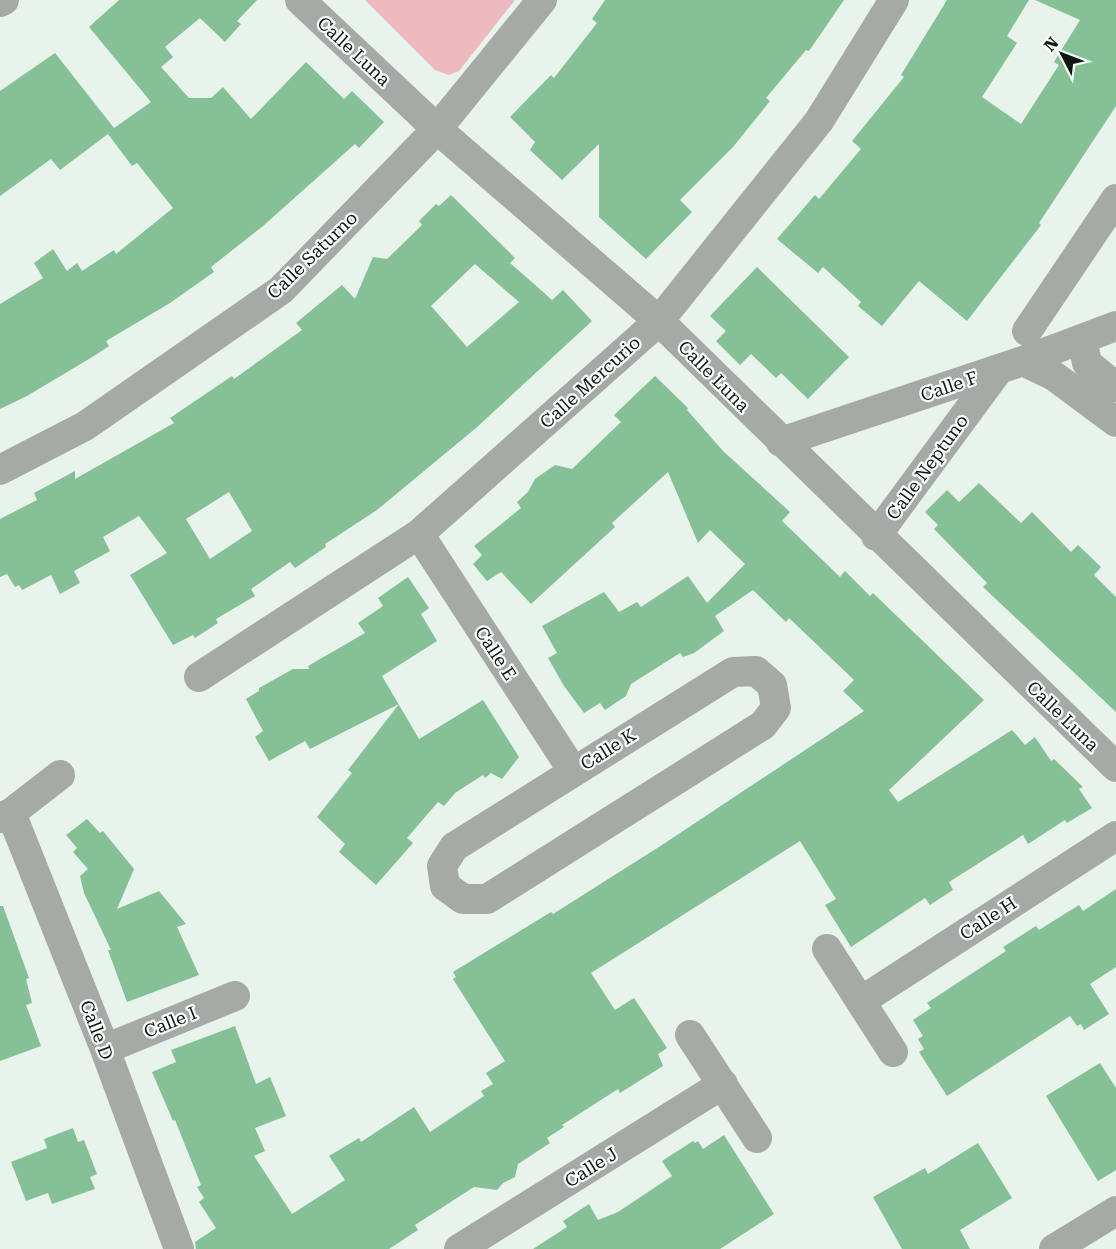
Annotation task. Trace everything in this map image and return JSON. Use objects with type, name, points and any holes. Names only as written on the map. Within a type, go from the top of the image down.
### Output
[{"type":"street","name":"Calle Luna","points":[[300,0],[437,129],[659,321],[876,536],[1116,767]]},
{"type":"street","name":"Calle Saturno","points":[[0,470],[85,426],[281,290],[437,129],[542,0]]},
{"type":"street","name":"Calle Mercurio","points":[[199,677],[419,534],[659,321],[819,120],[894,0]]},
{"type":"street","points":[[1028,331],[1116,199]]},
{"type":"street","name":"Calle F","points":[[781,442],[1011,365],[1116,326]]},
{"type":"street","points":[[1082,339],[1087,363],[1116,387]]},
{"type":"street","points":[[1011,365],[1054,376],[1116,422]]},
{"type":"street","name":"Calle Neptuno","points":[[876,536],[1011,365]]},
{"type":"street","name":"Calle E","points":[[419,534],[573,771]]},
{"type":"street","name":"Calle K","points":[[756,671],[772,685],[776,708],[763,724],[487,899],[463,899],[445,886],[442,866],[454,847],[573,771],[733,672],[756,671]]},
{"type":"street","points":[[6,815],[60,775]]},
{"type":"street","name":"Calle D","points":[[6,815],[105,1049],[179,1249]]},
{"type":"street","name":"Calle H","points":[[861,1001],[1116,836]]},
{"type":"street","points":[[827,949],[893,1052]]},
{"type":"street","name":"Calle I","points":[[105,1049],[235,996]]},
{"type":"street","points":[[690,1035],[757,1138]]},
{"type":"street","name":"Calle J","points":[[459,1249],[723,1084]]},
{"type":"street","points":[[1054,1249],[1116,1211]]},
{"type":"shaded area","points":[[365,0],[515,0],[459,71],[449,75],[435,70]]},
{"type":"building","points":[[119,0],[257,0],[237,21],[241,24],[225,42],[200,18],[165,47],[173,57],[161,67],[189,98],[211,98],[223,87],[251,119],[306,62],[344,99],[352,91],[384,122],[359,148],[355,144],[263,226],[211,267],[214,272],[170,303],[106,341],[109,346],[94,356],[27,396],[0,409],[0,304],[43,278],[34,263],[53,249],[67,271],[77,263],[82,271],[114,250],[116,254],[173,208],[137,163],[132,166],[108,134],[60,170],[51,159],[0,196],[0,91],[55,53],[114,128],[151,102],[89,27]]},
{"type":"building","points":[[605,0],[844,0],[809,51],[806,50],[766,98],[770,101],[733,147],[680,200],[692,212],[646,259],[599,217],[599,144],[562,180],[530,150],[535,142],[510,117],[551,75],[554,78],[597,23],[592,19]]},
{"type":"building","points":[[947,0],[1029,0],[1007,36],[1017,43],[982,97],[1021,124],[1059,65],[1054,62],[1080,20],[1035,0],[1116,0],[1116,106],[1039,223],[1041,225],[967,321],[919,281],[882,326],[858,306],[861,302],[823,267],[818,273],[777,239],[815,195],[819,199],[861,149],[852,141],[904,77],[901,75]]},
{"type":"building","points":[[451,195],[515,258],[510,263],[552,300],[563,290],[592,321],[476,428],[377,510],[325,544],[326,547],[295,568],[290,562],[251,589],[255,596],[216,619],[218,623],[195,638],[193,635],[173,645],[130,575],[167,553],[139,516],[103,537],[110,551],[74,571],[80,583],[60,594],[51,575],[22,590],[19,585],[15,587],[7,574],[0,577],[0,519],[37,500],[34,493],[75,471],[75,479],[174,423],[170,418],[232,376],[234,379],[302,330],[296,323],[342,285],[355,299],[373,257],[387,259],[422,225],[419,221],[436,204],[439,206]],"holes":[[[475,264],[519,302],[467,347],[431,306]],[[229,492],[252,531],[210,559],[186,519]]]},
{"type":"building","points":[[757,267],[849,357],[808,399],[781,373],[776,378],[751,354],[740,365],[716,341],[726,331],[710,316]]},
{"type":"building","points":[[655,376],[688,408],[687,410],[723,451],[790,512],[782,521],[840,577],[845,571],[870,596],[873,593],[984,700],[889,790],[898,802],[1012,730],[1025,745],[1035,737],[1051,761],[1054,759],[1083,787],[1079,789],[1092,808],[1067,823],[1065,820],[1028,844],[1023,835],[949,882],[953,890],[930,905],[925,898],[851,947],[825,905],[836,899],[800,841],[591,973],[615,1010],[634,998],[667,1048],[658,1054],[663,1066],[620,1093],[618,1089],[562,1125],[564,1127],[547,1138],[550,1143],[518,1164],[515,1177],[503,1183],[497,1190],[474,1187],[415,1225],[418,1230],[389,1249],[196,1249],[195,1242],[216,1228],[199,1202],[204,1198],[197,1187],[201,1185],[175,1120],[173,1121],[152,1072],[176,1062],[171,1050],[235,1026],[256,1084],[270,1077],[286,1116],[255,1128],[265,1151],[254,1156],[292,1214],[345,1180],[329,1156],[359,1138],[361,1142],[414,1107],[430,1132],[484,1096],[481,1091],[493,1084],[486,1073],[505,1061],[453,979],[456,977],[453,972],[551,912],[553,914],[662,845],[864,711],[843,691],[854,680],[789,618],[786,622],[753,590],[715,616],[724,631],[694,653],[683,657],[680,653],[631,684],[626,696],[605,710],[600,703],[584,713],[564,686],[548,658],[557,653],[542,626],[604,592],[619,612],[637,602],[641,607],[688,576],[707,603],[745,564],[710,530],[698,543],[668,472],[612,523],[615,527],[531,604],[501,572],[487,581],[473,564],[482,555],[474,546],[521,508],[517,502],[528,492],[535,479],[555,465],[572,469],[621,422],[614,415]]},
{"type":"building","points":[[979,483],[1021,523],[1032,512],[1071,552],[1078,545],[1101,567],[1094,575],[1116,597],[1116,712],[983,587],[987,583],[934,529],[938,525],[925,512],[947,490],[959,502]]},
{"type":"building","points":[[408,577],[429,608],[421,614],[437,641],[382,676],[399,704],[310,749],[305,741],[269,761],[255,737],[263,731],[246,699],[259,691],[259,688],[293,669],[309,669],[308,666],[365,633],[358,623],[383,606],[378,598]]},
{"type":"building","points":[[483,700],[519,757],[502,779],[491,773],[485,778],[483,775],[455,793],[444,806],[438,802],[407,838],[413,843],[376,885],[339,852],[345,844],[317,817],[352,773],[348,770],[399,704],[419,739]]},
{"type":"building","points":[[87,819],[100,833],[103,831],[134,869],[117,909],[159,891],[186,924],[177,927],[199,975],[127,1002],[108,950],[111,950],[84,893],[80,876],[88,869],[73,852],[77,848],[66,835]]},
{"type":"building","points":[[1116,889],[1116,967],[1090,984],[1109,1014],[1084,1030],[1081,1024],[1077,1026],[1070,1016],[947,1096],[919,1052],[924,1049],[918,1039],[923,1036],[913,1020],[931,1008],[927,1003],[1006,951],[1003,947],[1036,926],[1039,930],[1079,905],[1083,911]]},
{"type":"building","points":[[0,906],[3,906],[29,978],[26,979],[32,1003],[26,1005],[41,1046],[0,1061]]},
{"type":"building","points":[[1100,1063],[1116,1088],[1116,1170],[1098,1181],[1046,1096]]},
{"type":"building","points":[[73,1128],[78,1142],[84,1140],[97,1174],[90,1177],[95,1189],[52,1204],[48,1193],[26,1201],[11,1162],[47,1148],[44,1139]]},
{"type":"building","points":[[724,1135],[774,1214],[720,1249],[533,1249],[567,1227],[563,1221],[589,1204],[598,1220],[618,1212],[672,1176],[662,1161],[693,1141],[695,1143],[698,1141],[703,1149]]},
{"type":"building","points":[[978,1143],[1012,1198],[960,1230],[970,1249],[902,1249],[873,1197],[925,1168],[928,1174]]}]
